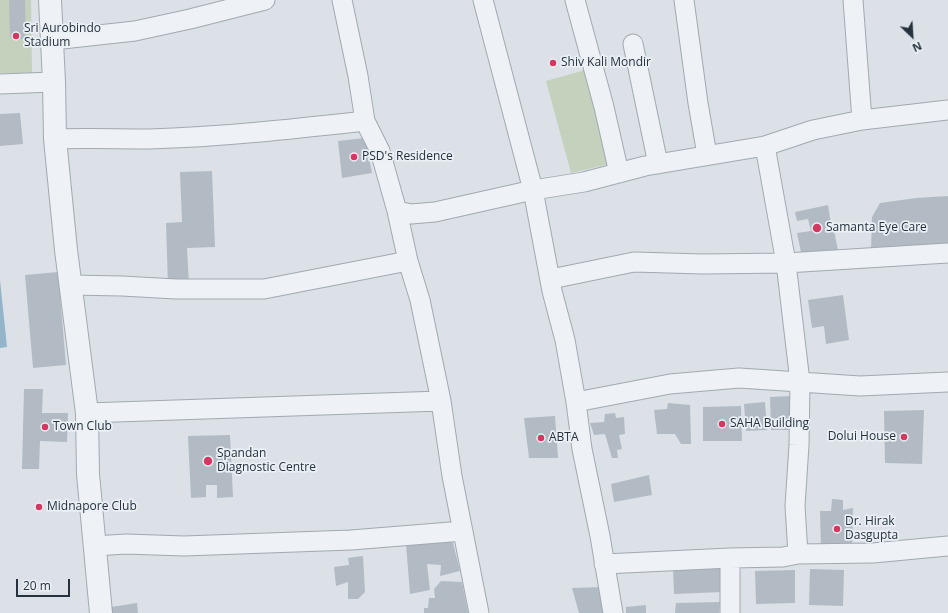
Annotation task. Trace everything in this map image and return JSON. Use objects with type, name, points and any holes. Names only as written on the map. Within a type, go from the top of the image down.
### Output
[{"type":"street","points":[[50,0],[53,40],[55,139],[70,285],[87,413],[88,474],[101,613]]},
{"type":"street","points":[[53,40],[135,30],[190,19],[265,0]]},
{"type":"street","points":[[342,0],[358,76],[365,121],[380,151],[397,211],[408,262],[420,300],[441,401],[452,476],[479,613]]},
{"type":"street","points":[[483,0],[533,190],[551,279],[552,291],[565,340],[576,402],[582,449],[600,536],[613,613]]},
{"type":"street","points":[[575,0],[604,107],[619,173]]},
{"type":"street","points":[[684,0],[698,103],[707,155]]},
{"type":"street","points":[[853,0],[862,120]]},
{"type":"street","points":[[633,44],[658,164]]},
{"type":"street","points":[[0,84],[54,82]]},
{"type":"street","points":[[397,211],[411,214],[435,212],[533,190],[584,182],[658,164],[765,146],[813,130],[862,120],[948,110]]},
{"type":"street","points":[[55,139],[149,139],[218,136],[365,121]]},
{"type":"street","points":[[765,146],[786,264],[800,382],[799,445],[795,506],[798,554]]},
{"type":"street","points":[[551,279],[634,262],[786,264],[948,253]]},
{"type":"street","points":[[70,285],[176,289],[264,289],[408,262]]},
{"type":"street","points":[[576,402],[678,383],[738,378],[860,386],[948,382]]},
{"type":"street","points":[[87,413],[441,401]]},
{"type":"street","points":[[94,546],[126,544],[184,546],[351,540],[463,531]]},
{"type":"street","points":[[604,564],[783,557],[798,554],[873,553],[948,546]]},
{"type":"street","points":[[730,558],[730,613]]},
{"type":"green space","name":"Sri Aurobindo Stadium","points":[[0,0],[31,0],[32,73],[0,73]]},
{"type":"green space","points":[[596,67],[618,162],[571,173],[546,81]]},
{"type":"water","points":[[0,280],[7,347],[0,348]]},
{"type":"building","points":[[9,0],[25,0],[26,39],[10,38]]},
{"type":"building","points":[[20,113],[23,144],[0,146],[0,114]]},
{"type":"building","name":"PSD's Residence","points":[[365,138],[372,173],[342,178],[338,141]]},
{"type":"building","points":[[212,171],[215,247],[187,248],[189,284],[168,286],[166,223],[182,222],[180,172]]},
{"type":"building","points":[[948,196],[948,246],[871,251],[872,217],[880,203],[916,198]]},
{"type":"building","points":[[828,205],[831,224],[838,223],[839,230],[834,231],[838,250],[802,257],[797,233],[811,231],[808,219],[797,221],[795,212]]},
{"type":"building","points":[[58,272],[66,365],[33,368],[25,275]]},
{"type":"building","points":[[843,295],[849,340],[826,344],[824,326],[812,328],[808,300]]},
{"type":"building","name":"Town Club","points":[[24,389],[43,389],[42,413],[68,413],[67,442],[40,441],[39,469],[22,469]]},
{"type":"building","points":[[791,396],[792,430],[771,430],[770,397]]},
{"type":"building","points":[[765,402],[767,430],[746,431],[744,404]]},
{"type":"building","points":[[668,403],[690,405],[691,444],[681,444],[675,434],[657,434],[654,410],[667,409]]},
{"type":"building","name":"SAHA Building","points":[[741,406],[742,441],[703,441],[703,407]]},
{"type":"building","name":"Dolui House","points":[[924,410],[922,464],[885,463],[884,411]]},
{"type":"building","points":[[615,413],[616,418],[624,417],[625,434],[619,435],[622,449],[617,450],[618,458],[612,458],[605,434],[594,435],[590,423],[604,422],[605,414]]},
{"type":"building","name":"ABTA","points":[[555,416],[558,458],[529,458],[524,418]]},
{"type":"building","points":[[230,435],[233,497],[217,498],[217,485],[206,485],[206,497],[191,498],[188,436]]},
{"type":"building","points":[[649,475],[652,495],[614,502],[611,484]]},
{"type":"building","name":"Dr. Hirak Dasgupta","points":[[832,499],[843,500],[843,510],[853,508],[852,546],[821,548],[820,511],[831,511]]},
{"type":"building","points":[[444,540],[453,543],[460,571],[440,576],[441,565],[427,564],[430,590],[410,594],[406,544]]},
{"type":"building","points":[[363,556],[365,592],[358,599],[348,599],[348,582],[336,586],[334,567],[349,565],[348,558]]},
{"type":"building","points":[[721,566],[722,592],[674,594],[673,568]]},
{"type":"building","points":[[810,569],[844,570],[843,606],[809,605]]},
{"type":"building","points":[[795,570],[795,603],[756,604],[755,571]]},
{"type":"building","points":[[441,581],[462,582],[468,613],[424,613],[424,608],[428,608],[429,598],[435,598],[434,589]]},
{"type":"building","points":[[602,587],[605,613],[579,613],[572,588]]},
{"type":"building","points":[[720,602],[719,613],[675,613],[676,603]]},
{"type":"building","points":[[137,603],[138,613],[112,613],[111,607]]},
{"type":"building","points":[[646,605],[646,613],[626,613],[626,607]]},
{"type":"place","name":"Sri Aurobindo Stadium","points":[[16,36]]},
{"type":"place","name":"Shiv Kali Mondir","points":[[553,63]]},
{"type":"place","name":"PSD's Residence","points":[[354,157]]},
{"type":"place","name":"Samanta Eye Care","points":[[817,228]]},
{"type":"place","name":"SAHA Building","points":[[722,424]]},
{"type":"place","name":"Town Club","points":[[45,427]]},
{"type":"place","name":"Dolui House","points":[[904,437]]},
{"type":"place","name":"ABTA","points":[[541,438]]},
{"type":"place","name":"Spandan Diagnostic Centre","points":[[208,461]]},
{"type":"place","name":"Midnapore Club","points":[[39,507]]},
{"type":"place","name":"Dr. Hirak Dasgupta","points":[[837,529]]}]
